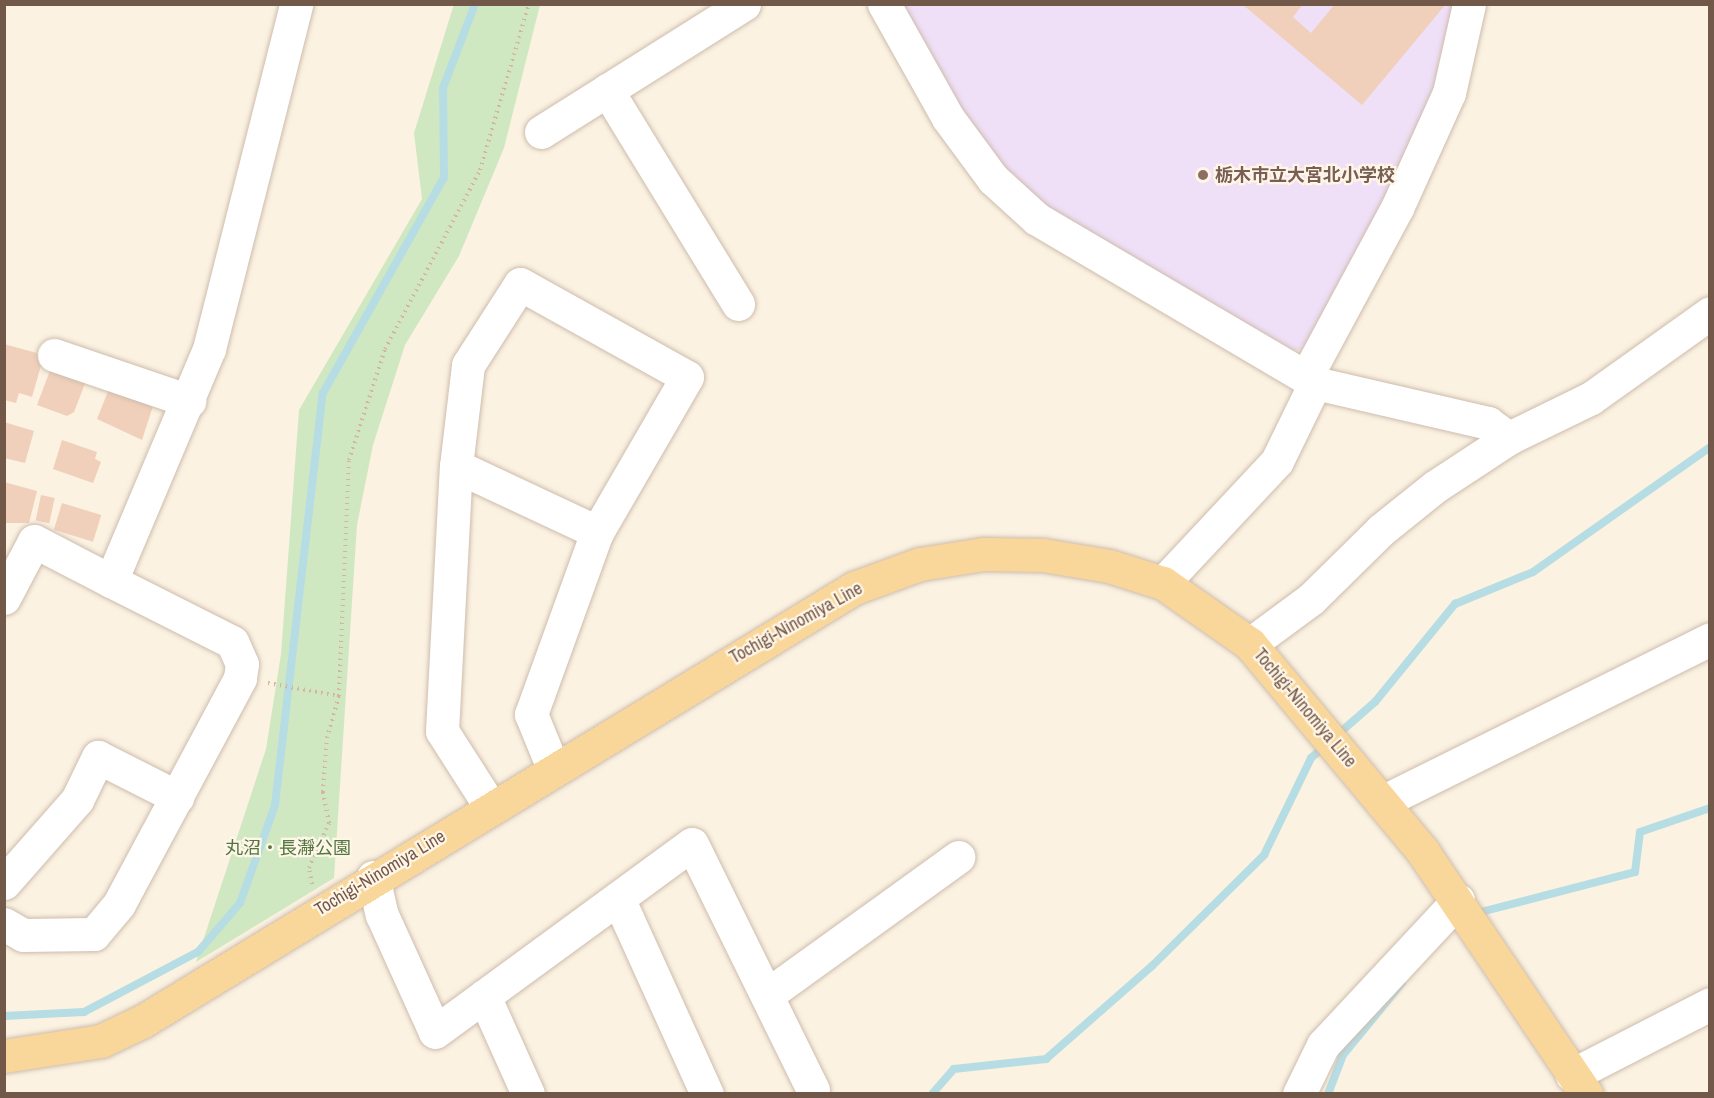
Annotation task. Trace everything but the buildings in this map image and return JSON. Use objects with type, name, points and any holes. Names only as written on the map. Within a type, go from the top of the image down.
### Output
[{"type":"main road","name":"Tochigi-Ninomiya Line","points":[[4,1056],[101,1041],[143,1021],[373,877],[824,604],[921,564],[983,554],[1043,555],[1109,566],[1163,583],[1250,644],[1382,802],[1458,900],[1579,1084]]},
{"type":"street","points":[[111,581],[189,401],[209,349],[296,4]]},
{"type":"street","points":[[884,4],[948,118],[993,179],[1037,219],[1311,380],[1488,423],[1509,438]]},
{"type":"street","points":[[1163,583],[1277,461],[1311,380],[1397,208],[1449,93],[1469,4]]},
{"type":"street","points":[[541,132],[729,8]]},
{"type":"street","points":[[607,90],[738,304]]},
{"type":"street","points":[[490,806],[442,731],[456,466],[468,365],[520,284],[687,378],[597,532],[531,714],[552,768]]},
{"type":"street","points":[[1250,644],[1319,591],[1381,530],[1509,438],[1591,398],[1710,314]]},
{"type":"street","points":[[54,355],[189,401]]},
{"type":"street","points":[[456,466],[597,532]]},
{"type":"street","points":[[4,598],[34,541],[232,642],[242,664],[240,678],[119,904],[94,934],[23,935],[4,924]]},
{"type":"street","points":[[1382,802],[1710,639]]},
{"type":"street","points":[[4,883],[77,800],[98,756],[177,797]]},
{"type":"street","points":[[373,877],[382,915],[435,1032],[692,844],[813,1090]]},
{"type":"street","points":[[767,995],[958,856]]},
{"type":"street","points":[[618,898],[707,1094]]},
{"type":"street","points":[[1299,1094],[1323,1045],[1458,900]]},
{"type":"street","points":[[484,996],[528,1094]]},
{"type":"street","points":[[1579,1084],[1710,1004]]},
{"type":"path","points":[[318,911],[309,868],[328,823],[323,792],[327,738],[339,696],[349,460],[385,349],[480,170],[529,4]]},
{"type":"path","points":[[240,678],[339,696]]},
{"type":"shaded area","name":"栃木市立大宮北小学校","points":[[898,5],[1456,5],[1438,91],[1308,349],[1287,351],[1039,205],[980,150]]},
{"type":"green space","name":"丸沼・長瀞公園","points":[[454,4],[540,5],[504,148],[459,256],[405,345],[373,445],[357,525],[334,878],[196,962],[266,749],[281,654],[299,410],[422,199],[414,133]]},
{"type":"waterway","points":[[4,1016],[84,1012],[198,952],[240,903],[275,805],[323,393],[444,177],[443,88],[475,4]]},
{"type":"waterway","points":[[1336,736],[1375,702],[1455,604],[1533,572],[1710,447]]},
{"type":"waterway","points":[[932,1094],[954,1069],[1046,1059],[1152,966],[1264,855],[1311,758],[1326,745]]},
{"type":"waterway","points":[[1473,914],[1635,872],[1640,832],[1710,808]]},
{"type":"waterway","points":[[1328,1094],[1343,1055],[1402,983]]},
{"type":"place","name":"栃木市立大宮北小学校","points":[[1203,175]]}]
